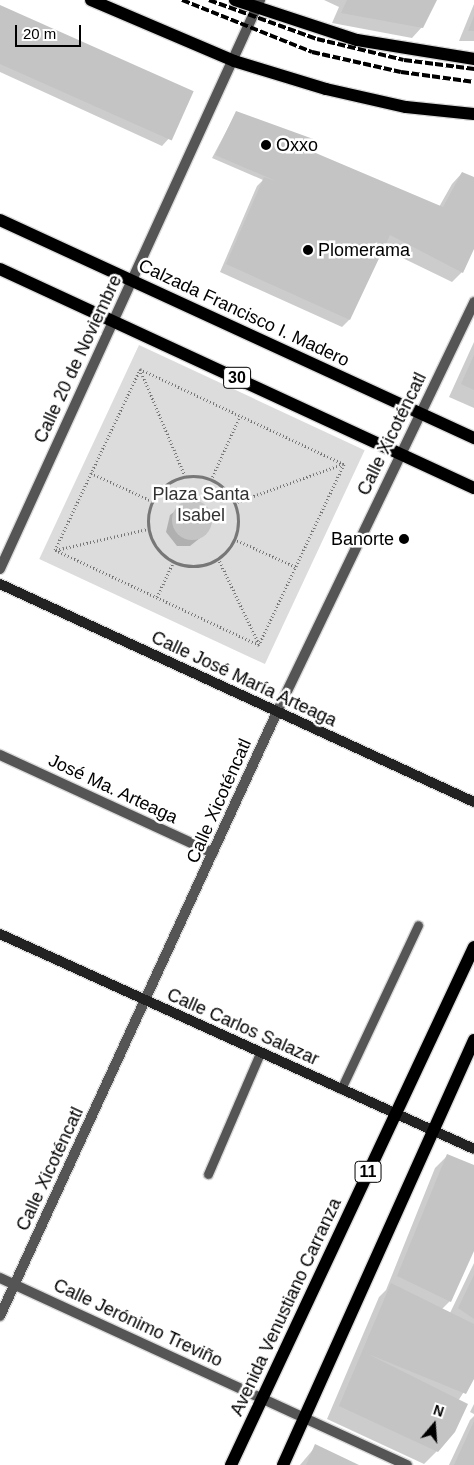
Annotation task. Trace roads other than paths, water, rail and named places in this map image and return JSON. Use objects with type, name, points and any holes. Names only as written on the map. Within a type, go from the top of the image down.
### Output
[{"type":"main road","points":[[91,0],[234,61],[344,93],[406,107],[474,114]]},
{"type":"main road","points":[[234,0],[258,4],[357,40],[474,59]]},
{"type":"main road","name":"Calzada Francisco I. Madero","points":[[0,220],[474,438]]},
{"type":"main road","name":"30","points":[[0,269],[474,488]]},
{"type":"main road","name":"Avenida Venustiano Carranza","points":[[231,1465],[474,947]]},
{"type":"main road","name":"11","points":[[283,1465],[474,1040]]},
{"type":"street","name":"Calle 20 de Noviembre","points":[[0,569],[234,61],[258,4]]},
{"type":"street","name":"Calle Xicoténcatl","points":[[0,1316],[276,712],[474,302]]},
{"type":"street","name":"Calle José María Arteaga","points":[[0,584],[474,802]]},
{"type":"street","name":"José Ma. Arteaga","points":[[0,755],[213,853]]},
{"type":"street","name":"Calle Carlos Salazar","points":[[0,934],[474,1149]]},
{"type":"street","name":"Calle Jerónimo Treviño","points":[[0,1278],[305,1416],[407,1465]]},
{"type":"lane","points":[[341,1089],[418,925]]},
{"type":"lane","points":[[208,1174],[260,1052]]},
{"type":"railway","points":[[182,0],[312,52],[401,72],[474,82]]},
{"type":"railway","points":[[209,0],[317,39],[404,60],[474,69]]},
{"type":"place","name":"Oxxo","points":[[266,145]]},
{"type":"place","name":"Plomerama","points":[[308,250]]},
{"type":"place","name":"Banorte","points":[[404,539]]},
{"type":"park label","name":"Plaza Santa Isabel","points":[[201,505]]}]
